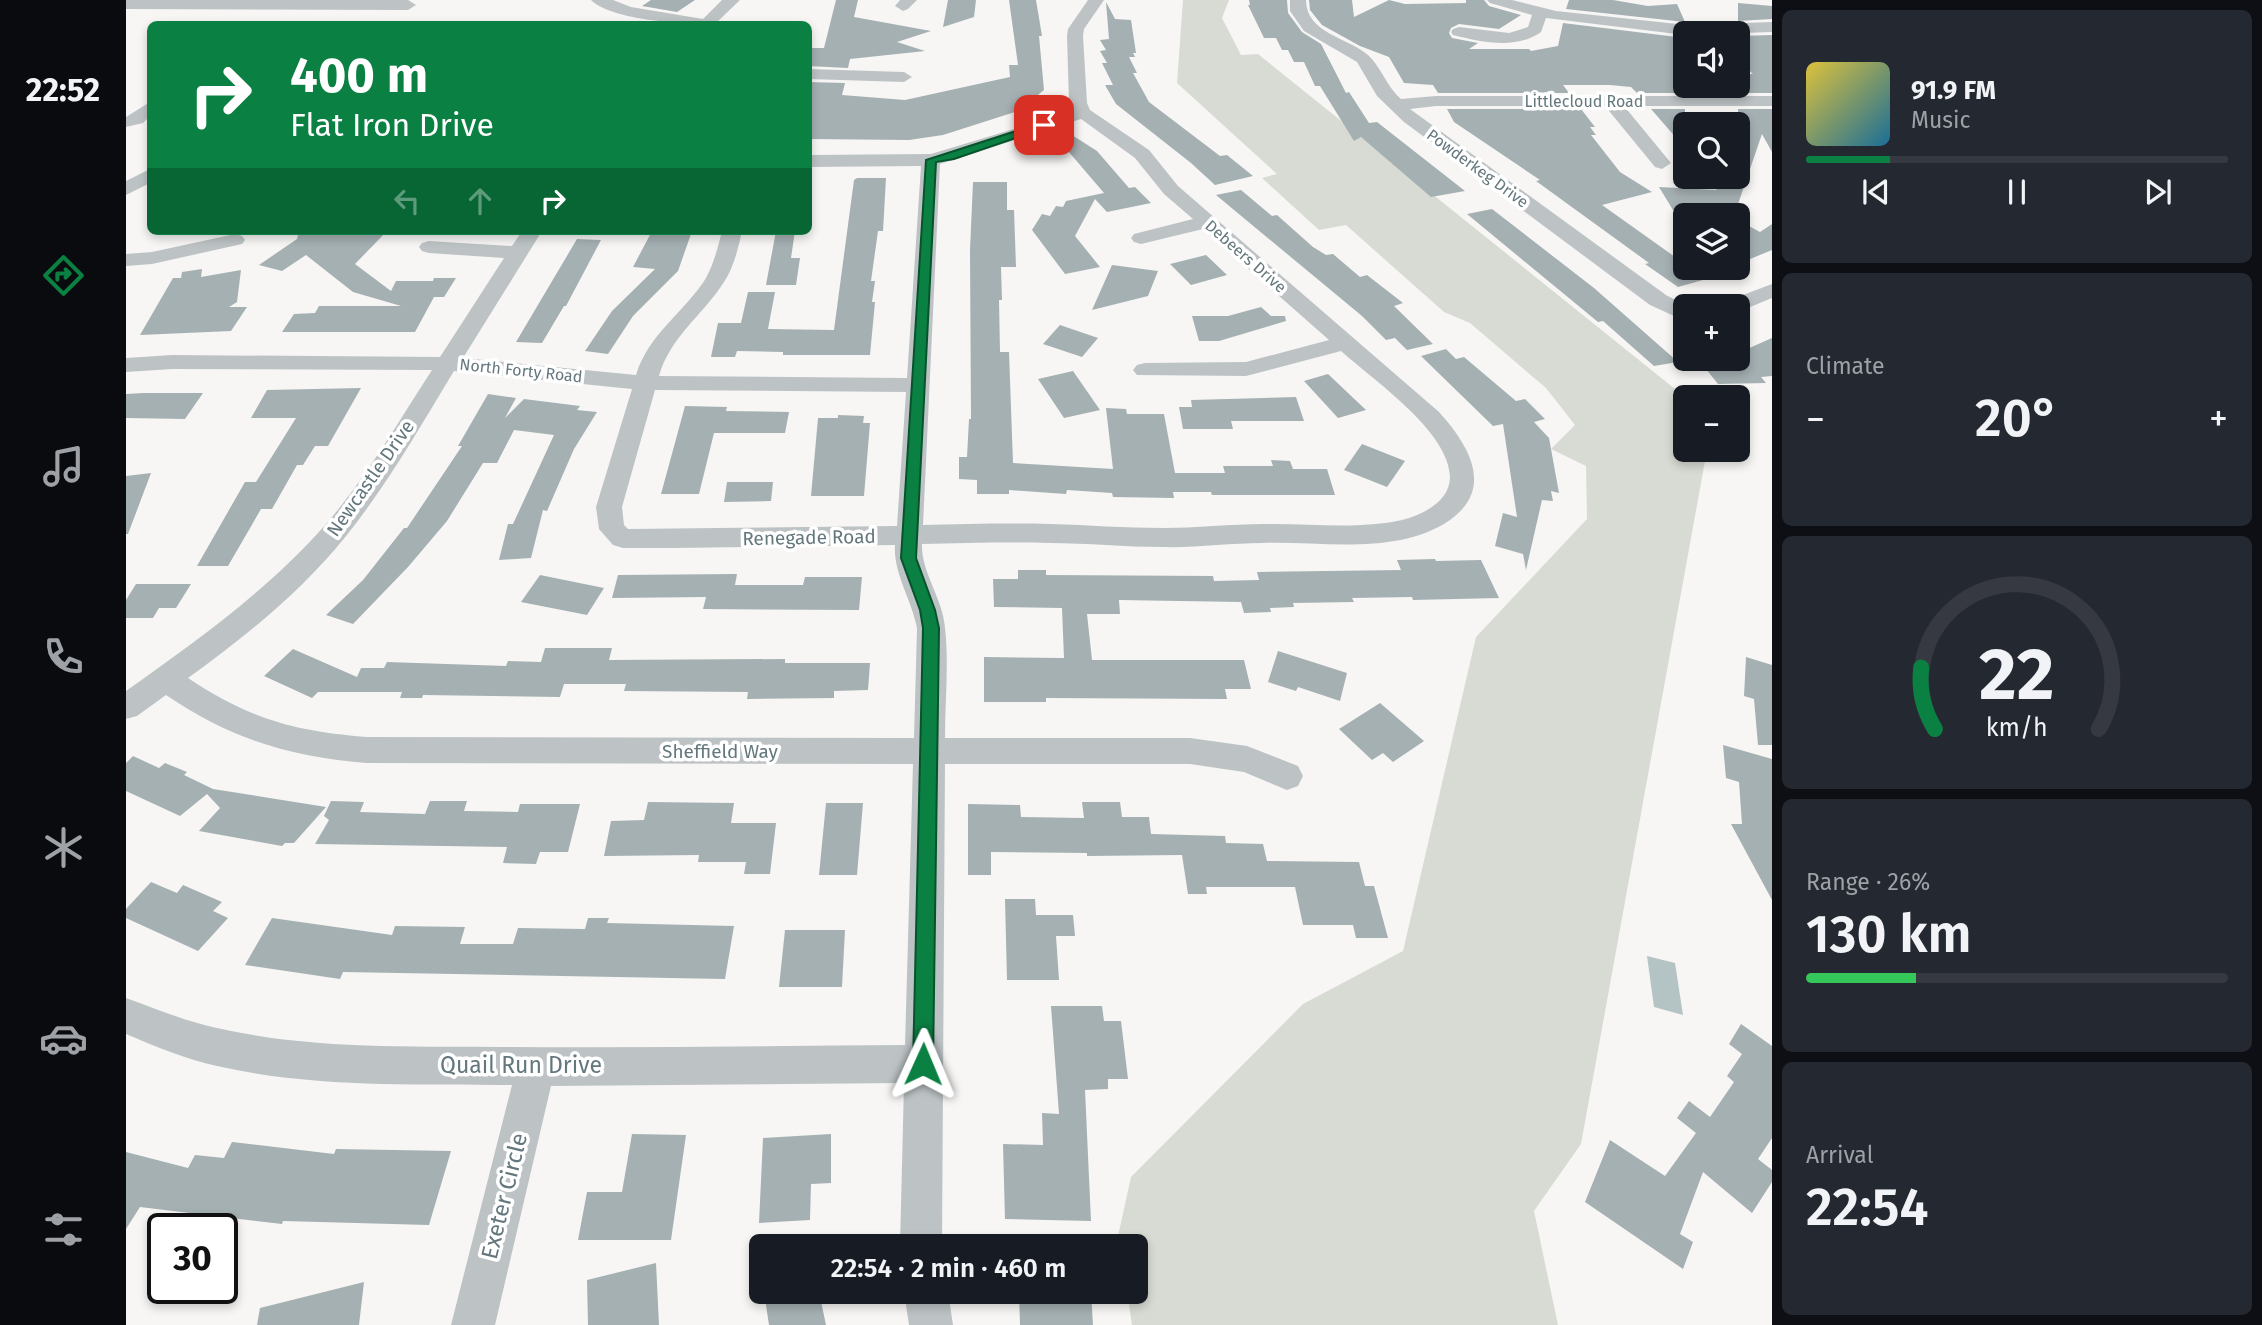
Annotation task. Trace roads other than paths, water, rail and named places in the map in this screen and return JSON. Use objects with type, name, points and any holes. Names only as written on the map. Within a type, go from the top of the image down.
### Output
[{"type":"street","points":[[599,0],[628,11],[689,21]]},
{"type":"street","points":[[710,21],[732,0]]},
{"type":"street","points":[[812,161],[931,160],[1083,113],[1078,103],[1075,36],[1076,29],[1096,0]]},
{"type":"street","name":"Powderkeg Drive","points":[[1298,0],[1298,11],[1310,28],[1363,59],[1383,92],[1396,105],[1658,300],[1673,308]]},
{"type":"street","points":[[1495,0],[1540,14],[1699,31],[1772,27]]},
{"type":"street","points":[[126,5],[410,2]]},
{"type":"street","points":[[394,21],[410,2]]},
{"type":"street","points":[[1459,32],[1501,37],[1524,36],[1535,29],[1540,14]]},
{"type":"street","points":[[812,74],[904,77]]},
{"type":"street","name":"Littlecloud Road","points":[[1396,105],[1436,101],[1772,101]]},
{"type":"street","points":[[1610,101],[1662,163]]},
{"type":"street","name":"Debeers Drive","points":[[1083,113],[1142,154],[1171,190],[1448,436],[1460,457],[1463,479],[1457,499]]},
{"type":"street","points":[[921,1234],[931,628],[928,610],[908,558],[931,160]]},
{"type":"street","points":[[126,189],[147,177]]},
{"type":"street","points":[[1141,238],[1207,222]]},
{"type":"street","name":"Newcastle Drive","points":[[126,707],[263,603],[336,530],[376,476],[529,235]]},
{"type":"street","name":"Renegade Road","points":[[731,235],[718,274],[710,287],[660,343],[609,506],[609,522],[613,533],[624,538],[1057,534],[1164,538],[1248,533],[1392,531],[1419,524],[1441,513],[1457,499]]},
{"type":"street","points":[[126,260],[152,258],[235,240]]},
{"type":"street","points":[[429,247],[518,253]]},
{"type":"street","points":[[1750,300],[1772,290]]},
{"type":"street","points":[[1145,370],[1246,369],[1346,343]]},
{"type":"street","name":"North Forty Road","points":[[126,365],[172,362],[448,363],[646,383],[917,384]]},
{"type":"street","name":"Sheffield Way","points":[[166,679],[207,708],[239,725],[277,739],[319,747],[366,750],[1190,751],[1247,759],[1287,776]]},
{"type":"street","name":"Quail Run Drive","points":[[126,1016],[187,1039],[243,1053],[303,1062],[536,1066],[923,1064]]},
{"type":"street","name":"Exeter Circle","points":[[473,1325],[536,1066]]},
{"type":"street","points":[[928,1304],[931,1325]]}]
